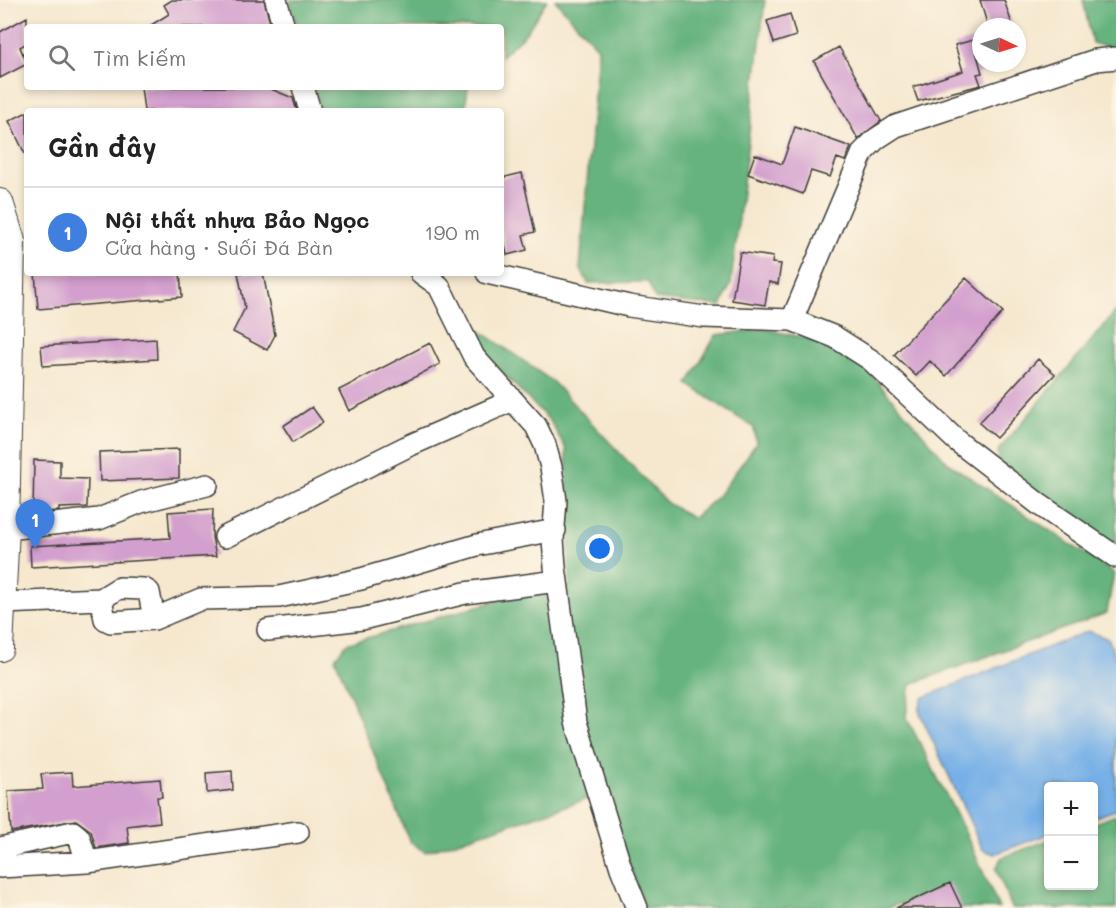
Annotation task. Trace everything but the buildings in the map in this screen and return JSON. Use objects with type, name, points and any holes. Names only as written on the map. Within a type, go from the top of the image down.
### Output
[{"type":"street","points":[[276,0],[283,24]]},
{"type":"street","points":[[792,321],[862,152],[876,139],[896,126],[1096,60],[1116,61]]},
{"type":"street","points":[[304,90],[309,108]]},
{"type":"street","points":[[0,202],[13,241],[6,529],[0,647]]},
{"type":"street","points":[[426,276],[439,286],[474,357],[536,426],[545,445],[556,501],[553,539],[576,722],[621,868],[637,908]]},
{"type":"street","points":[[500,276],[629,306],[704,317],[792,321],[835,337],[871,360],[957,441],[1040,505],[1116,557]]},
{"type":"street","points":[[225,537],[406,447],[513,400]]},
{"type":"street","points":[[6,529],[99,519],[141,502],[207,485]]},
{"type":"street","points":[[101,599],[105,619],[111,622],[154,619],[201,599],[279,597],[361,579],[477,545],[555,530]]},
{"type":"street","points":[[268,630],[362,619],[465,593],[557,581]]},
{"type":"street","points":[[2,603],[101,599],[119,588],[144,589],[149,592],[154,619]]},
{"type":"street","points":[[0,848],[73,832],[79,837],[87,862]]},
{"type":"street","points":[[0,867],[87,862],[298,832]]},
{"type":"green space","points":[[290,0],[547,0],[526,33],[504,53],[504,24],[296,24]]},
{"type":"green space","points":[[555,0],[765,0],[731,284],[721,306],[655,299],[648,282],[588,283],[580,268],[598,48]]},
{"type":"green space","points":[[1083,0],[1116,0],[1116,43],[1110,48],[1092,43]]},
{"type":"green space","points":[[315,90],[468,90],[465,108],[320,108]]},
{"type":"green space","points":[[1116,311],[1116,548],[999,465],[998,451]]},
{"type":"green space","points":[[475,327],[552,381],[667,503],[693,518],[718,496],[756,444],[754,428],[688,384],[716,335],[764,329],[821,341],[863,365],[948,463],[1114,573],[1107,613],[911,684],[906,716],[967,836],[999,908],[902,908],[900,903],[889,908],[645,908],[617,830],[613,801],[605,793],[425,852],[410,842],[335,658],[346,644],[499,600],[570,586],[566,449],[550,421],[479,349]]},
{"type":"green space","points":[[1116,815],[1116,908],[1012,908],[996,869],[1001,858],[1044,842],[1044,890],[1098,890],[1098,822]]},
{"type":"water","points":[[1088,631],[1109,639],[1116,661],[1116,810],[1098,817],[1098,782],[1044,782],[1044,836],[995,854],[983,850],[919,711],[922,698]]},
{"type":"place","name":"Nội thất nhựa Bảo Ngọc","points":[[35,549]]}]
